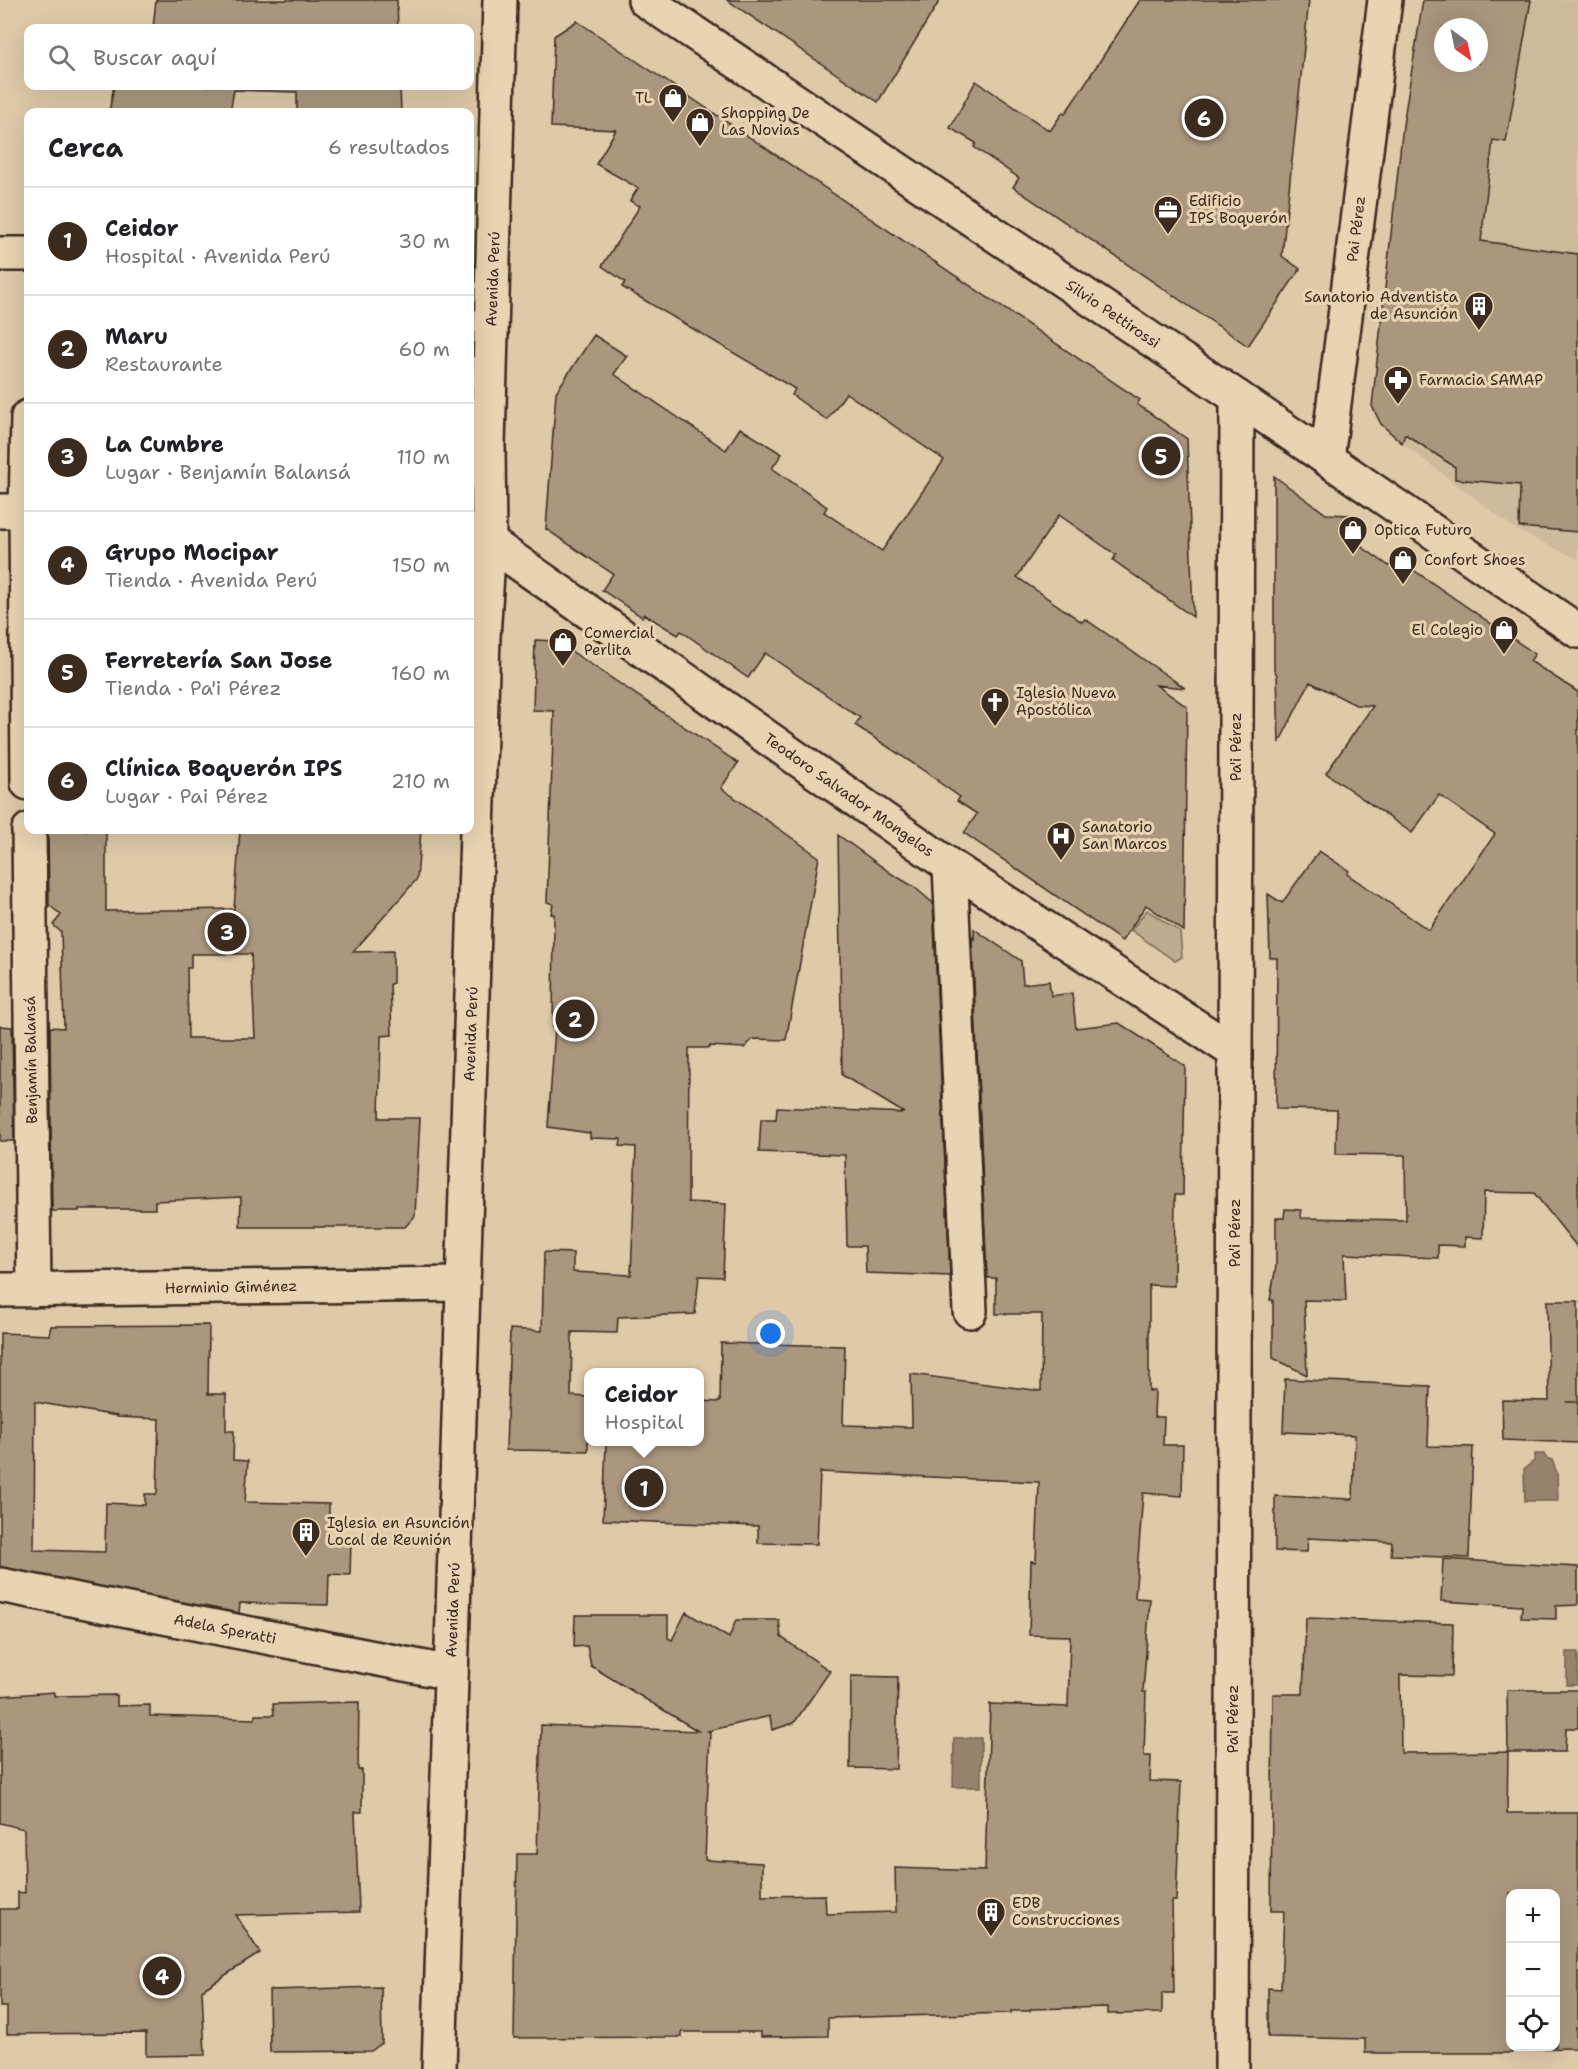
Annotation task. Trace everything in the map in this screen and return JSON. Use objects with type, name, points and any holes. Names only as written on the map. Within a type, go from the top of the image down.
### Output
[{"type":"street","name":"Avenida Perú","points":[[439,2069],[483,649],[479,536],[488,445],[500,0]]},
{"type":"street","name":"Silvio Pettirossi","points":[[645,0],[1237,397],[1578,631]]},
{"type":"street","name":"Pai Pérez","points":[[1327,459],[1385,0]]},
{"type":"street","points":[[0,254],[24,254]]},
{"type":"street","name":"Pa'i Pérez","points":[[1232,2069],[1237,397]]},
{"type":"street","points":[[24,455],[18,511],[24,674]]},
{"type":"street","name":"Teodoro Salvador Mongelos","points":[[479,536],[950,866],[1235,1052]]},
{"type":"street","name":"Benjamín Balansá","points":[[29,834],[34,1290]]},
{"type":"street","points":[[950,866],[970,1311]]},
{"type":"street","name":"Herminio Giménez","points":[[0,1290],[463,1284]]},
{"type":"street","name":"Adela Speratti","points":[[0,1585],[451,1673]]},
{"type":"shaded area","name":"Sanatorio Adventista de Asunción","points":[[1424,0],[1578,0],[1578,559],[1518,531],[1402,443],[1381,424],[1372,406]]},
{"type":"shaded area","points":[[1147,910],[1180,932],[1182,957],[1175,961],[1131,930]]},
{"type":"shaded area","points":[[1535,1454],[1544,1454],[1546,1458],[1552,1460],[1557,1473],[1558,1501],[1525,1501],[1524,1469],[1534,1461]]},
{"type":"shaded area","points":[[1567,1652],[1578,1652],[1578,1685],[1567,1685]]},
{"type":"shaded area","points":[[954,1738],[981,1738],[981,1787],[953,1787]]},
{"type":"building","points":[[156,0],[397,0],[398,24],[153,24]]},
{"type":"building","points":[[727,0],[940,0],[878,102]]},
{"type":"building","points":[[1140,0],[1309,0],[1282,256],[1300,269],[1248,346],[1013,187],[1019,178],[974,147],[976,143],[950,128],[976,81],[1050,131],[1063,112],[1065,114]]},
{"type":"building","name":"Sanatorio Adventista de Asunción","points":[[1423,0],[1531,0],[1506,142],[1493,140],[1481,241],[1578,254],[1578,532],[1519,527],[1520,485],[1455,479],[1455,467],[1405,434],[1402,443],[1381,424],[1372,406],[1403,125]]},
{"type":"building","points":[[577,21],[1140,400],[1137,404],[1187,439],[1193,617],[1113,560],[1116,555],[1059,515],[1017,577],[1082,622],[1085,619],[1185,688],[1156,685],[1187,707],[1184,931],[1146,905],[1122,941],[964,833],[977,814],[957,801],[960,797],[938,780],[855,725],[860,718],[765,653],[748,678],[681,631],[678,635],[644,614],[642,617],[602,590],[613,574],[546,529],[556,392],[594,335],[627,356],[614,374],[726,450],[740,428],[782,454],[772,468],[827,507],[824,512],[882,551],[944,460],[846,393],[827,420],[792,395],[795,389],[622,287],[625,282],[602,266],[640,206],[630,201],[638,188],[596,164],[616,130],[551,127],[554,36]]},
{"type":"building","points":[[113,90],[234,90],[231,108],[110,108]]},
{"type":"building","points":[[234,90],[400,90],[401,108],[297,108],[297,92]]},
{"type":"building","points":[[1274,476],[1326,514],[1350,515],[1345,535],[1389,566],[1396,558],[1535,654],[1530,661],[1578,692],[1578,1248],[1534,1193],[1484,1192],[1483,1238],[1465,1237],[1465,1246],[1438,1245],[1438,1258],[1344,1254],[1346,1301],[1304,1300],[1307,1375],[1273,1358],[1273,1300],[1270,1300],[1276,1266],[1276,1218],[1284,1218],[1285,1209],[1301,1210],[1301,1218],[1406,1220],[1405,1155],[1336,1154],[1337,1110],[1276,1109],[1277,958],[1270,958],[1268,894],[1282,903],[1319,851],[1349,871],[1347,874],[1429,930],[1495,834],[1439,795],[1412,833],[1326,773],[1373,706],[1356,705],[1310,682],[1279,743],[1277,675],[1274,669]]},
{"type":"building","points":[[535,640],[556,641],[738,763],[721,788],[819,857],[786,1040],[753,1039],[744,1048],[710,1046],[710,1048],[689,1048],[688,1202],[726,1204],[723,1277],[699,1276],[695,1314],[618,1317],[617,1333],[572,1332],[571,1396],[584,1397],[584,1446],[588,1446],[588,1451],[506,1450],[510,1329],[542,1331],[544,1252],[573,1253],[573,1272],[631,1275],[636,1147],[620,1146],[621,1139],[590,1138],[590,1133],[548,1127],[555,1028],[553,1028],[554,914],[551,914],[553,904],[547,902],[554,711],[533,710]]},
{"type":"building","points":[[48,834],[106,834],[106,911],[234,909],[240,834],[421,834],[417,879],[353,952],[393,951],[393,983],[390,984],[392,1035],[381,1036],[379,1118],[420,1118],[415,1216],[405,1227],[240,1227],[241,1197],[155,1201],[155,1209],[52,1211],[50,1027],[64,1028],[61,932],[53,925],[61,915],[49,905]],"holes":[[[191,954],[251,954],[255,1038],[188,1038],[187,968],[191,968]]]},
{"type":"building","points":[[838,835],[892,874],[913,886],[933,903],[950,1276],[866,1273],[865,1246],[847,1246],[845,1155],[759,1152],[761,1119],[776,1119],[777,1107],[904,1113],[842,1075]]},
{"type":"building","points":[[974,929],[1021,961],[1023,984],[1049,981],[1051,996],[1072,993],[1076,1028],[1119,1023],[1185,1066],[1183,1195],[1175,1195],[1174,1286],[1149,1285],[1149,1391],[1155,1391],[1154,1417],[1164,1417],[1163,1445],[1183,1445],[1182,1496],[1143,1493],[1135,1598],[1150,1599],[1143,1692],[1146,1692],[1144,1756],[1151,1756],[1150,1781],[1181,1782],[1176,1901],[1172,1901],[1174,1993],[1162,1993],[1162,2013],[1108,2014],[1108,2007],[1030,2009],[1030,2011],[1011,2011],[1011,2013],[828,2018],[828,2036],[761,2037],[761,2032],[682,2032],[682,2037],[514,2038],[517,1854],[537,1854],[541,1725],[698,1731],[591,1666],[587,1646],[574,1647],[575,1615],[668,1615],[668,1638],[672,1640],[686,1612],[729,1638],[736,1620],[779,1620],[781,1637],[830,1671],[794,1723],[772,1730],[770,1716],[708,1731],[710,1732],[705,1860],[762,1863],[762,1896],[825,1895],[826,1914],[896,1912],[895,1868],[985,1871],[990,1704],[1068,1707],[1070,1636],[1029,1635],[1031,1561],[1036,1562],[1039,1482],[820,1472],[817,1544],[758,1543],[758,1526],[603,1520],[606,1446],[704,1446],[704,1401],[720,1402],[721,1343],[845,1346],[843,1425],[912,1427],[911,1374],[1041,1391],[1042,1314],[996,1314],[996,1278],[987,1278],[972,937],[974,939]]},
{"type":"building","points":[[0,1026],[12,1027],[14,1141],[0,1141]]},
{"type":"building","points":[[1547,1301],[1578,1301],[1578,1443],[1503,1440],[1502,1400],[1549,1401]]},
{"type":"building","points":[[209,1325],[208,1394],[226,1394],[226,1431],[234,1431],[233,1460],[248,1461],[245,1502],[329,1504],[329,1539],[351,1540],[350,1575],[329,1574],[328,1605],[240,1603],[239,1613],[0,1567],[0,1333],[49,1335],[51,1326]],"holes":[[[35,1402],[117,1416],[159,1419],[157,1494],[145,1494],[145,1505],[106,1503],[105,1552],[34,1550]]]},
{"type":"building","points":[[1285,1379],[1430,1386],[1428,1446],[1473,1447],[1469,1558],[1391,1555],[1392,1542],[1308,1538],[1307,1552],[1275,1551],[1275,1496],[1353,1499],[1355,1435],[1283,1432]]},
{"type":"building","points":[[1443,1559],[1578,1567],[1578,1605],[1556,1606],[1556,1619],[1521,1618],[1522,1606],[1441,1601]]},
{"type":"building","points":[[1306,1618],[1453,1623],[1452,1676],[1400,1675],[1401,1753],[1508,1752],[1507,1813],[1578,1813],[1578,2028],[1576,2028],[1576,2048],[1560,2048],[1560,1889],[1506,1889],[1506,2051],[1512,2051],[1512,2053],[1365,2053],[1365,2039],[1268,2037],[1268,1988],[1281,1989],[1284,1911],[1271,1911],[1273,1694],[1303,1694]]},
{"type":"building","points":[[851,1676],[898,1677],[896,1769],[850,1768]]},
{"type":"building","points":[[1507,1690],[1578,1690],[1578,1728],[1566,1728],[1565,1752],[1508,1752]]},
{"type":"building","points":[[54,1692],[54,1696],[117,1695],[117,1706],[150,1705],[150,1716],[255,1719],[255,1715],[274,1715],[273,1704],[359,1702],[358,1770],[362,1770],[362,1812],[355,1812],[359,1912],[236,1915],[260,1953],[202,1990],[205,2055],[146,2056],[146,2033],[7,2034],[7,2007],[0,2007],[0,1909],[18,1909],[18,1892],[25,1893],[24,1829],[0,1823],[0,1696]]},
{"type":"building","points":[[381,1987],[382,2043],[371,2051],[270,2052],[269,1990]]},
{"type":"place","name":"Clínica Boquerón IPS","points":[[1204,118]]},
{"type":"place","name":"TL","points":[[673,124]]},
{"type":"place","name":"Shopping De Las Novias","points":[[700,148]]},
{"type":"place","name":"Edificio IPS Boquerón","points":[[1168,236]]},
{"type":"place","name":"Sanatorio Adventista de Asunción","points":[[1479,332]]},
{"type":"place","name":"Farmacia SAMAP","points":[[1398,406]]},
{"type":"place","name":"Ferretería San Jose","points":[[1161,456]]},
{"type":"place","name":"Optica Futuro","points":[[1353,556]]},
{"type":"place","name":"Confort Shoes","points":[[1403,586]]},
{"type":"place","name":"El Colegio","points":[[1504,656]]},
{"type":"place","name":"Comercial Perlita","points":[[563,668]]},
{"type":"place","name":"Iglesia Nueva Apostólica","points":[[995,728]]},
{"type":"place","name":"Sanatorio San Marcos","points":[[1061,862]]},
{"type":"place","name":"La Cumbre","points":[[227,932]]},
{"type":"place","name":"Maru","points":[[575,1019]]},
{"type":"place","name":"Ceidor","points":[[644,1488]]},
{"type":"place","name":"Iglesia en Asunción Local de Reunión","points":[[306,1558]]},
{"type":"place","name":"EDB Construcciones","points":[[991,1938]]},
{"type":"place","name":"Grupo Mocipar","points":[[162,1976]]}]
